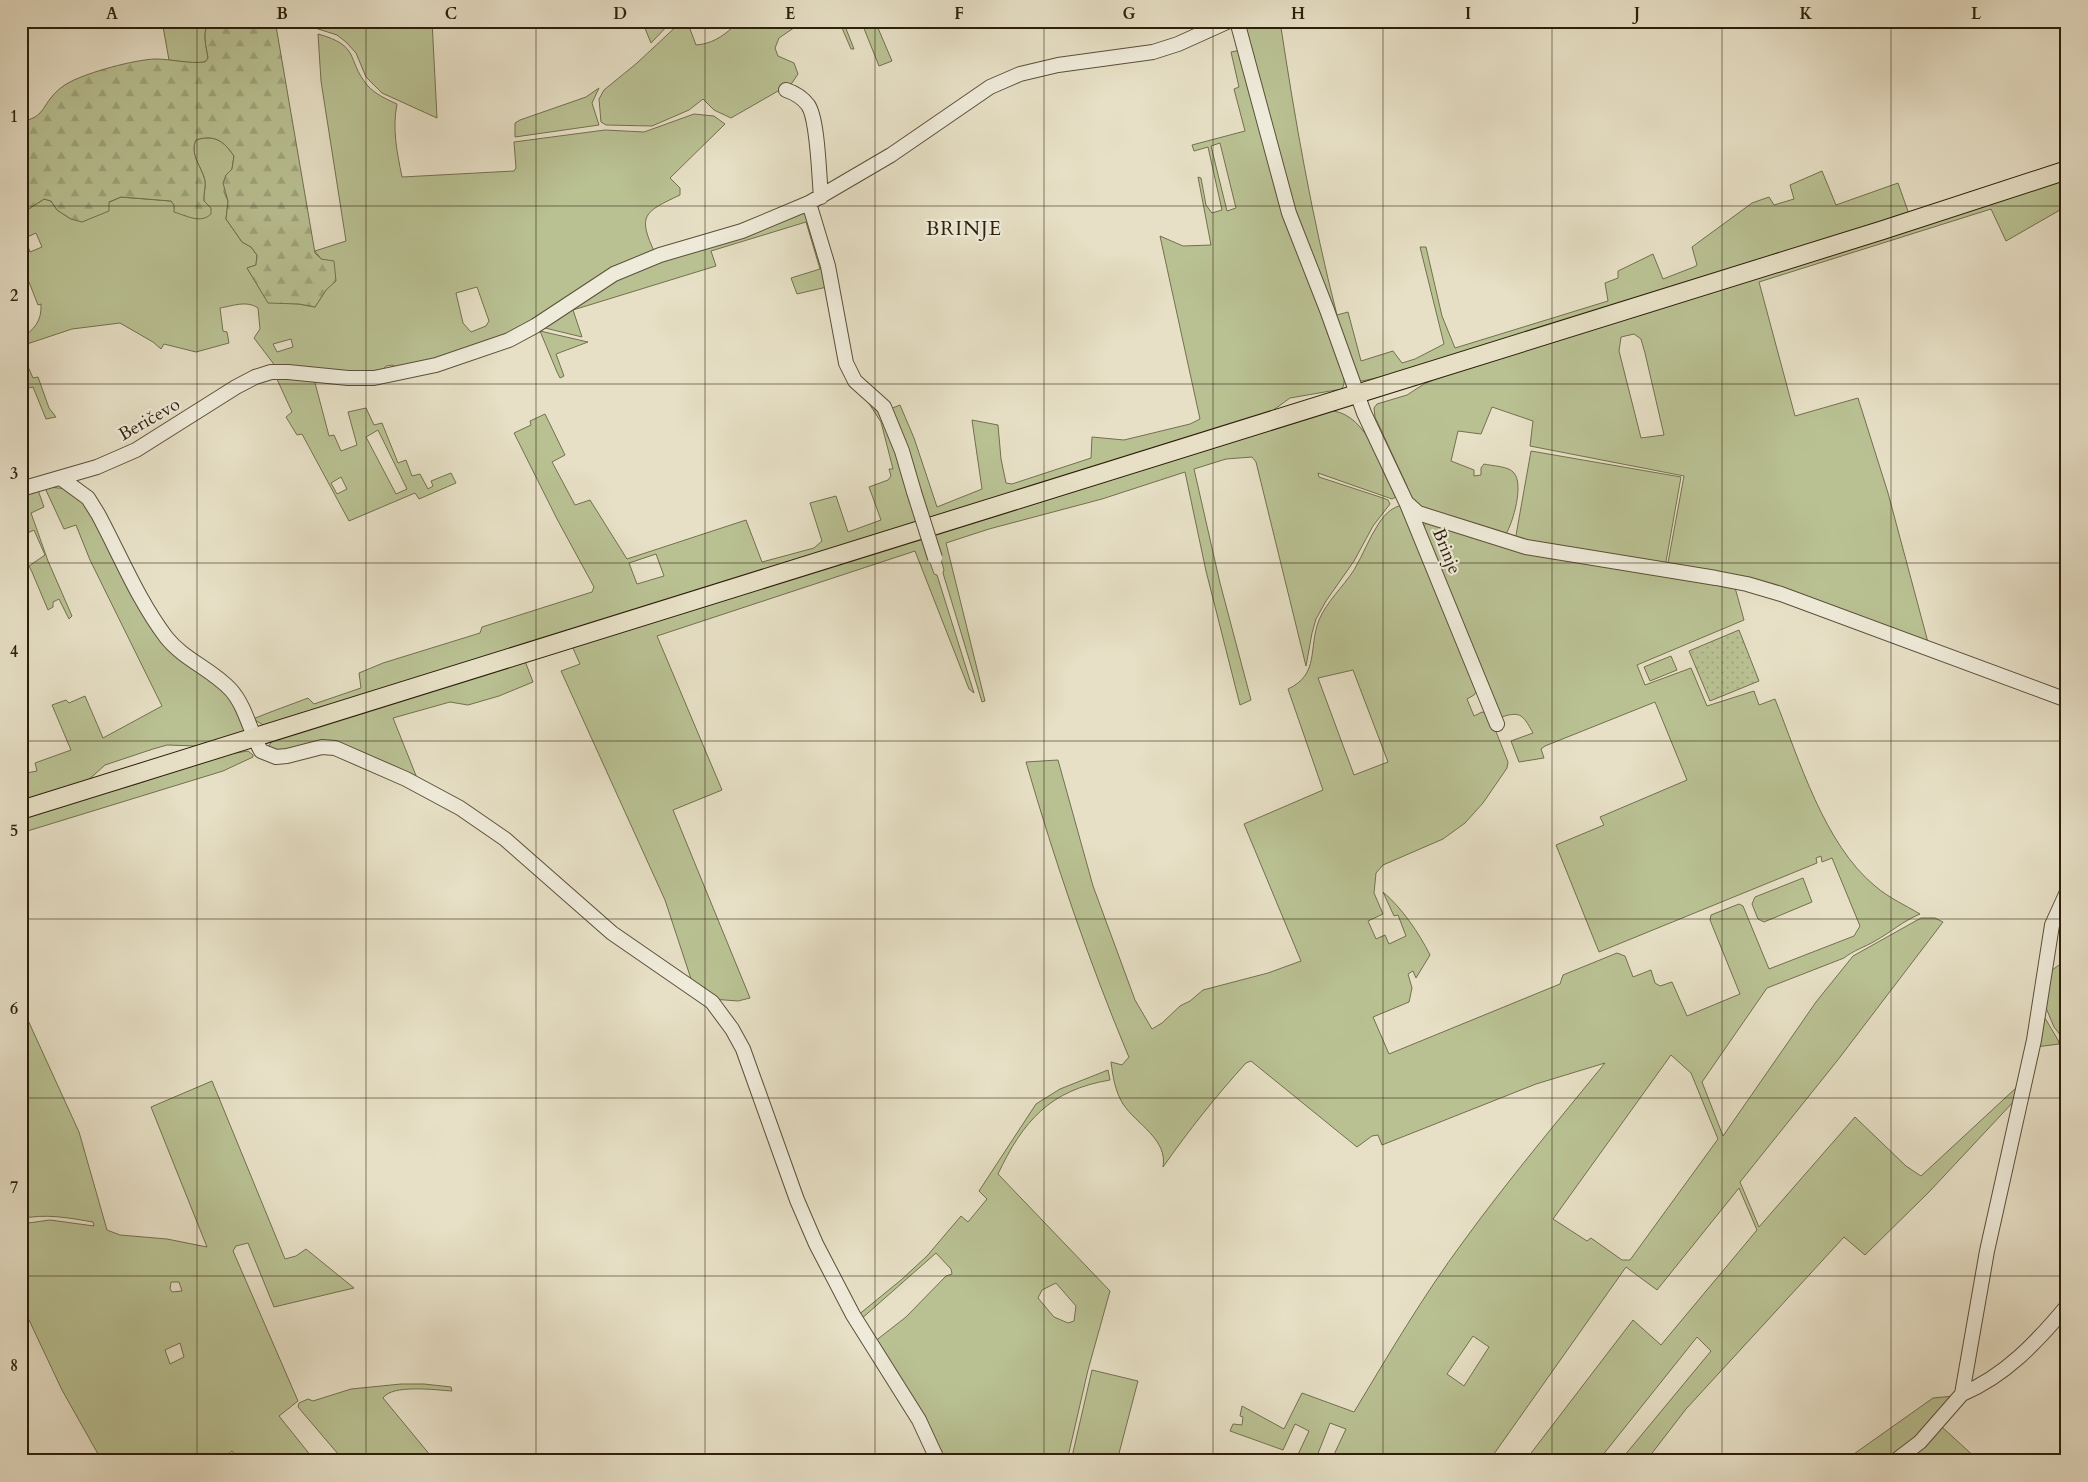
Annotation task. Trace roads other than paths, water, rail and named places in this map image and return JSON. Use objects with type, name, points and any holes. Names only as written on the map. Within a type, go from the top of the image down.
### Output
[{"type":"main road","points":[[21,810],[1357,395],[1883,230],[2067,170]]},
{"type":"street","name":"Beričevo","points":[[21,489],[62,479],[97,467],[136,450],[255,377],[271,372],[348,378],[374,378],[436,365],[509,340],[535,326],[614,274],[660,255],[742,231],[815,200],[891,154],[990,87],[1020,74],[1058,65],[1153,52],[1178,44],[1229,21]]},
{"type":"street","name":"Brinje","points":[[1237,21],[1289,213],[1327,310],[1357,395],[1408,504],[1497,724]]},
{"type":"street","points":[[786,90],[798,95],[809,106],[814,119],[815,200],[846,363],[855,381],[884,406],[902,450],[935,558]]},
{"type":"street","points":[[62,479],[88,498],[155,623],[176,649],[230,690],[249,722],[261,752],[276,757],[322,747],[335,748],[406,779],[460,808],[505,839],[612,933],[712,1002],[732,1029],[743,1049],[797,1200],[834,1280],[919,1420],[938,1461]]},
{"type":"street","points":[[1408,504],[1418,513],[1526,547],[1716,578],[1764,589],[2067,700]]},
{"type":"street","points":[[1895,1461],[1920,1442],[1962,1394],[1987,1251],[2034,1040],[2052,925],[2067,892]]},
{"type":"street","points":[[1962,1394],[1979,1387],[2003,1371],[2022,1355],[2067,1306]]},
{"type":"district","name":"BRINJE","points":[[964,228]]}]
